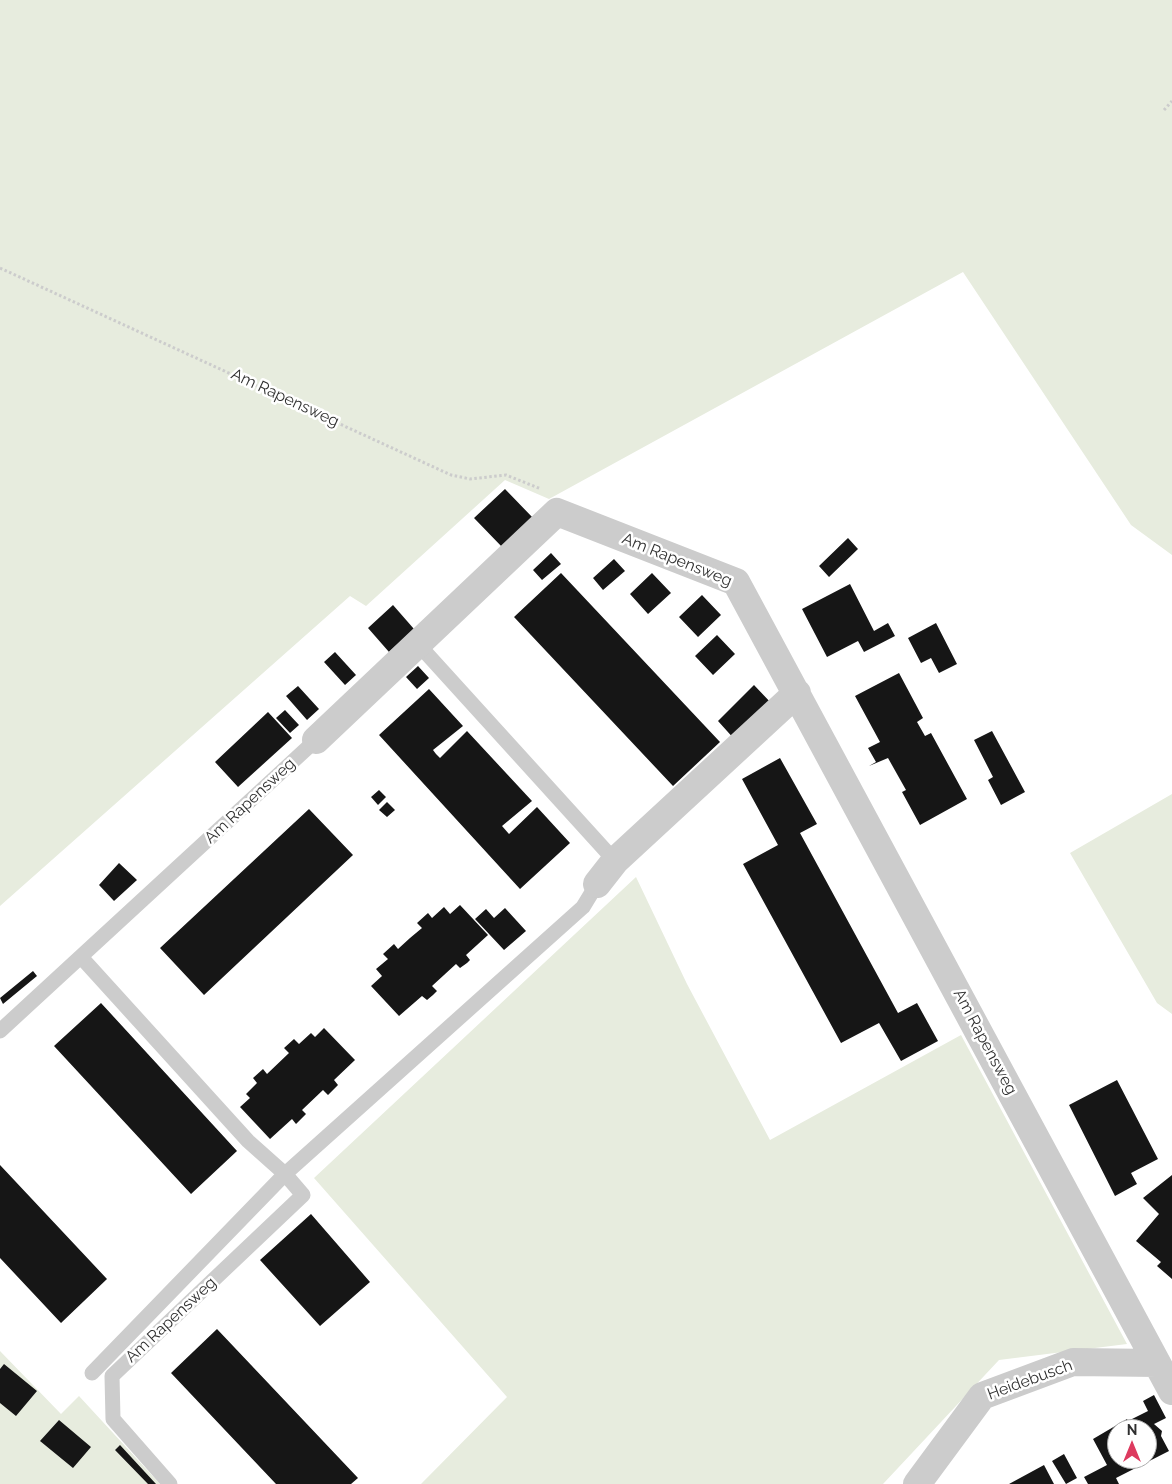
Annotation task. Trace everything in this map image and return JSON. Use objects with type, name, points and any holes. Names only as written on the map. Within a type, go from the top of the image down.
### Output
[{"type":"street","name":"Am Rapensweg","points":[[316,740],[418,644],[560,505],[736,582],[1172,1391]]},
{"type":"street","name":"Am Rapensweg","points":[[597,884],[615,861],[797,693]]},
{"type":"street","name":"Heidebusch","points":[[917,1484],[982,1396],[1073,1362],[1157,1363]]},
{"type":"lane","points":[[418,644],[615,861]]},
{"type":"lane","name":"Am Rapensweg","points":[[0,1032],[316,740]]},
{"type":"lane","name":"Am Rapensweg","points":[[92,1373],[285,1174],[583,907],[597,884]]},
{"type":"lane","name":"Am Rapensweg","points":[[80,957],[248,1141],[285,1174],[303,1195],[112,1376],[113,1419],[170,1484]]},
{"type":"path","points":[[1164,110],[1172,101]]},
{"type":"path","name":"Am Rapensweg","points":[[0,268],[451,475],[470,479],[506,475],[560,505]]},
{"type":"shaded area","points":[[0,0],[1172,0],[1172,555],[1131,525],[963,272],[549,499],[505,480],[366,606],[350,596],[0,906]]},
{"type":"shaded area","points":[[1172,794],[1172,1014],[1157,1003],[1070,853]]},
{"type":"shaded area","points":[[636,877],[687,984],[770,1140],[961,1035],[1127,1344],[999,1360],[883,1484],[421,1484],[507,1397],[314,1178]]},
{"type":"shaded area","points":[[0,1351],[61,1414],[79,1396],[160,1484],[0,1484]]},
{"type":"building","points":[[505,489],[534,519],[503,548],[474,518]]},
{"type":"building","points":[[848,538],[858,549],[829,577],[819,566]]},
{"type":"building","points":[[551,553],[561,564],[542,580],[533,570]]},
{"type":"building","points":[[614,559],[625,571],[603,590],[593,578]]},
{"type":"building","points":[[561,573],[720,742],[673,786],[514,617]]},
{"type":"building","points":[[652,573],[671,593],[648,614],[630,594]]},
{"type":"building","points":[[850,584],[874,631],[888,623],[895,636],[864,652],[858,641],[827,657],[802,609]]},
{"type":"building","points":[[702,595],[721,615],[698,637],[679,617]]},
{"type":"building","points":[[393,605],[414,629],[389,652],[368,628]]},
{"type":"building","points":[[936,623],[957,664],[939,673],[931,658],[921,663],[908,638]]},
{"type":"building","points":[[717,635],[735,654],[713,675],[695,656]]},
{"type":"building","points":[[335,652],[356,675],[345,685],[324,662]]},
{"type":"building","points":[[418,666],[429,678],[417,689],[406,677]]},
{"type":"building","points":[[899,673],[923,718],[917,722],[925,736],[931,733],[967,799],[920,825],[902,792],[906,790],[888,758],[869,766],[876,762],[868,748],[880,742],[855,696]]},
{"type":"building","points":[[754,685],[773,705],[736,741],[718,721]]},
{"type":"building","points":[[298,686],[319,709],[307,720],[286,696]]},
{"type":"building","points":[[429,689],[463,726],[433,750],[436,754],[440,758],[467,731],[532,801],[502,826],[509,834],[537,807],[570,843],[520,889],[379,735]]},
{"type":"building","points":[[285,710],[299,725],[290,733],[276,718]]},
{"type":"building","points":[[268,712],[292,738],[238,787],[215,762]]},
{"type":"building","points":[[992,731],[1025,792],[1001,805],[988,780],[993,777],[974,740]]},
{"type":"building","points":[[780,758],[817,824],[800,833],[898,1013],[917,1003],[938,1041],[901,1061],[879,1023],[841,1043],[743,864],[778,845],[742,779]]},
{"type":"building","points":[[379,790],[386,797],[378,805],[371,797]]},
{"type":"building","points":[[387,802],[395,810],[387,817],[379,810]]},
{"type":"building","points":[[309,809],[353,855],[204,995],[160,948]]},
{"type":"building","points":[[119,863],[137,880],[114,901],[99,885]]},
{"type":"building","points":[[460,905],[488,935],[466,955],[470,960],[467,963],[460,968],[456,964],[432,986],[437,991],[433,995],[427,1000],[422,996],[399,1016],[371,986],[382,976],[376,969],[388,959],[383,954],[394,944],[398,949],[422,928],[417,923],[428,913],[432,918],[444,907],[450,914]]},
{"type":"building","points":[[505,908],[526,931],[504,950],[475,919],[486,909],[494,918]]},
{"type":"building","points":[[33,971],[37,976],[3,1004],[0,998]]},
{"type":"building","points":[[101,1003],[237,1151],[191,1194],[54,1046]]},
{"type":"building","points":[[324,1028],[355,1060],[334,1080],[338,1085],[328,1095],[323,1090],[302,1110],[306,1114],[296,1124],[292,1119],[270,1139],[240,1107],[250,1098],[246,1094],[257,1083],[253,1078],[263,1069],[267,1074],[289,1053],[284,1048],[294,1039],[299,1044],[311,1033],[315,1037]]},
{"type":"building","points":[[1117,1080],[1158,1159],[1131,1173],[1137,1184],[1115,1196],[1069,1105]]},
{"type":"building","points":[[0,1165],[107,1279],[61,1323],[0,1258]]},
{"type":"building","points":[[1172,1175],[1172,1279],[1157,1266],[1161,1262],[1136,1241],[1159,1214],[1143,1198]]},
{"type":"building","points":[[311,1214],[370,1282],[320,1326],[260,1260]]},
{"type":"building","points":[[217,1329],[358,1478],[351,1484],[276,1484],[171,1373]]},
{"type":"building","points":[[4,1364],[37,1391],[16,1416],[0,1403],[0,1369]]},
{"type":"building","points":[[1154,1395],[1166,1418],[1157,1422],[1157,1419],[1132,1419],[1148,1411],[1143,1401]]},
{"type":"building","points":[[59,1420],[91,1447],[73,1468],[40,1441]]},
{"type":"building","points":[[1157,1427],[1162,1431],[1161,1436],[1169,1451],[1157,1457]]},
{"type":"building","points":[[1107,1431],[1107,1465],[1093,1439]]},
{"type":"building","points":[[120,1445],[156,1484],[148,1484],[115,1450]]},
{"type":"building","points":[[1064,1454],[1077,1478],[1066,1484],[1052,1461]]},
{"type":"building","points":[[1044,1465],[1054,1484],[1009,1484]]},
{"type":"building","points":[[1107,1465],[1107,1469],[1134,1469],[1116,1478],[1119,1484],[1088,1484],[1084,1477]]}]
